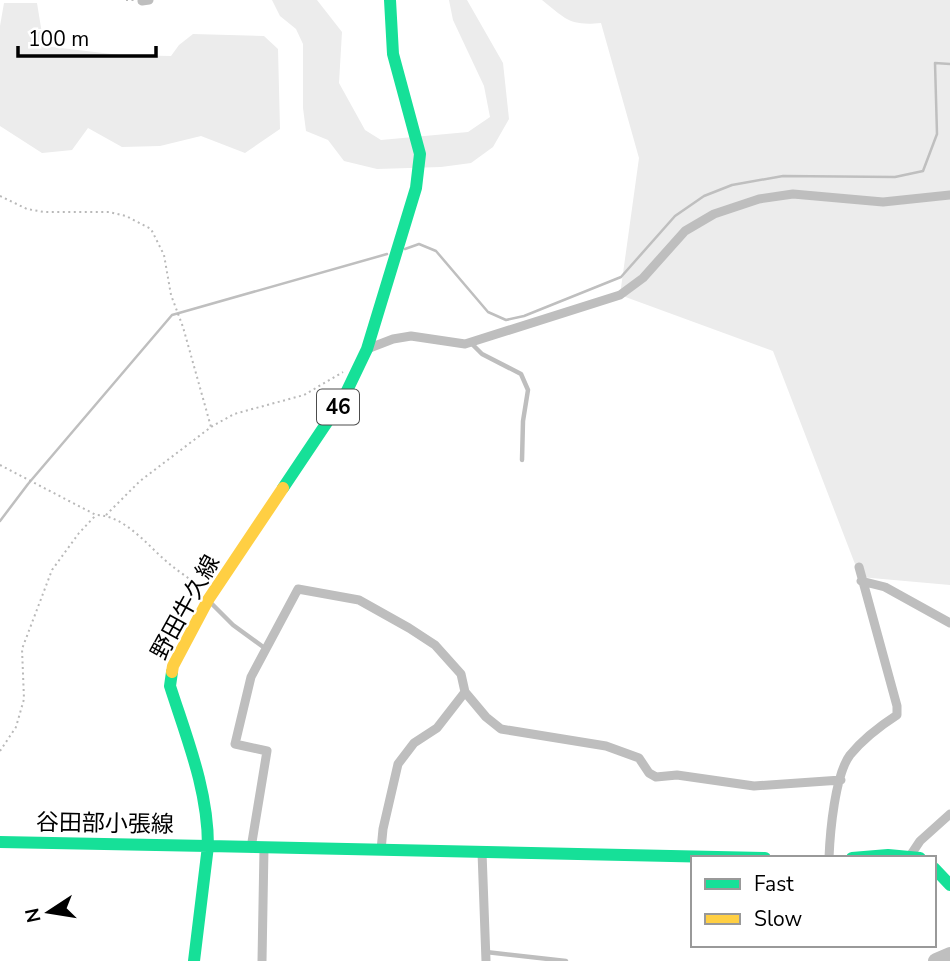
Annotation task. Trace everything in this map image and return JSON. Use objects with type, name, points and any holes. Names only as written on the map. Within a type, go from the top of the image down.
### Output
[{"type":"main road","name":"野田牛久線","points":[[194,961],[208,846],[208,819],[200,778],[174,699],[170,677],[176,658],[210,597],[325,427],[367,349],[420,168],[418,146],[393,54],[390,0]]},
{"type":"main road","name":"谷田部小張線","points":[[0,842],[208,846]]},
{"type":"main road","points":[[208,846],[691,856]]},
{"type":"main road","points":[[936,870],[950,885]]},
{"type":"street","points":[[142,1],[149,0]]},
{"type":"street","points":[[367,349],[393,339],[411,336],[465,344],[620,295],[643,278],[685,231],[714,214],[759,199],[793,194],[883,202],[950,195]]},
{"type":"street","points":[[829,856],[831,823],[848,757],[878,727],[897,715],[897,706],[859,567]]},
{"type":"street","points":[[861,581],[885,587],[950,623]]},
{"type":"street","points":[[262,961],[258,848],[267,751],[235,744],[251,677],[298,589],[359,600],[435,645],[461,674],[465,692],[486,717],[501,729],[606,746],[639,758],[649,773],[656,777],[677,775],[754,786],[841,780]]},
{"type":"street","points":[[381,850],[391,786],[398,764],[414,743],[437,728],[465,692]]},
{"type":"street","points":[[915,856],[920,841],[950,814]]},
{"type":"street","points":[[482,852],[486,956]]},
{"type":"lane","points":[[470,342],[482,354],[521,374],[528,390],[523,421],[522,460]]},
{"type":"lane","points":[[210,597],[233,625],[266,649]]},
{"type":"lane","points":[[486,956],[566,961]]},
{"type":"path","points":[[0,196],[27,209],[44,212],[117,214],[151,229],[164,255],[171,295],[183,327],[211,427]]},
{"type":"path","points":[[106,515],[140,481],[211,427],[234,414],[304,395],[339,373],[359,368]]},
{"type":"path","points":[[0,465],[96,515],[106,515],[133,532],[210,597]]},
{"type":"path","points":[[0,751],[16,727],[24,699],[22,649],[52,570],[96,515]]},
{"type":"shaded area","points":[[272,0],[317,0],[342,32],[339,83],[365,130],[381,140],[468,132],[490,117],[484,86],[453,20],[449,0],[467,0],[503,63],[509,119],[493,147],[471,163],[441,167],[377,169],[344,161],[328,140],[306,131],[303,108],[303,44],[296,29],[280,16]]},
{"type":"shaded area","points":[[542,0],[950,0],[950,585],[860,577],[773,351],[620,295],[639,158],[601,23],[568,20]]},
{"type":"shaded area","points":[[4,3],[37,3],[44,46],[120,55],[171,56],[179,45],[193,34],[264,36],[278,49],[280,129],[245,153],[201,136],[160,146],[122,147],[88,128],[72,150],[42,153],[0,126],[0,26]]},
{"type":"waterway","points":[[405,249],[419,244],[436,251],[488,312],[506,320],[524,316],[621,277],[675,216],[704,196],[732,185],[783,176],[895,177],[923,171],[937,134],[935,63],[950,64]]},
{"type":"waterway","points":[[0,521],[28,484],[172,315],[387,254]]},
{"type":"waterway","points":[[936,961],[950,955]]},
{"type":"traffic: fast","points":[[283,488],[344,397],[367,349],[416,188],[420,154],[393,54],[390,0]]},
{"type":"traffic: fast","points":[[172,672],[170,686],[200,785],[208,846],[691,856]]},
{"type":"traffic: fast","points":[[0,842],[208,846],[194,961]]},
{"type":"traffic: fast","points":[[876,856],[899,856]]},
{"type":"traffic: fast","points":[[936,870],[950,885]]},
{"type":"traffic: slow","points":[[172,672],[208,600],[283,488]]}]
